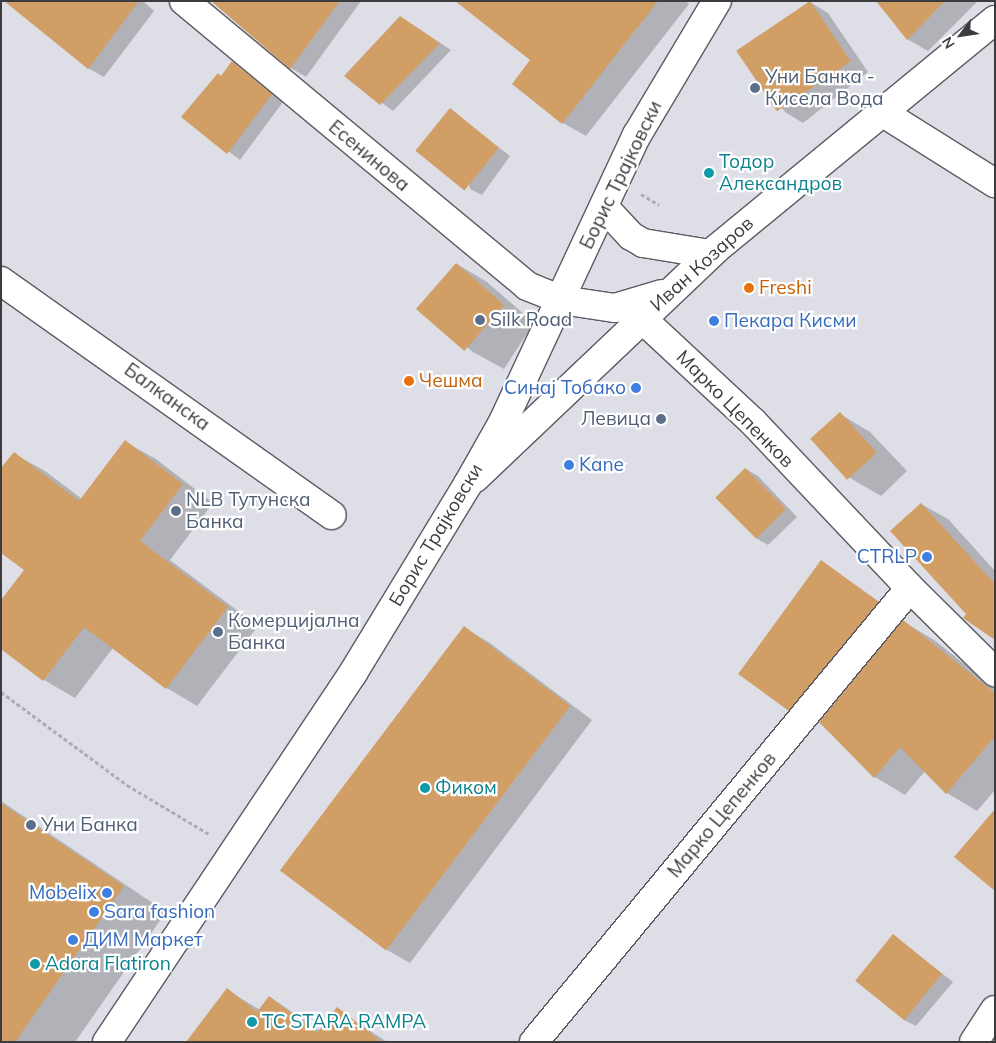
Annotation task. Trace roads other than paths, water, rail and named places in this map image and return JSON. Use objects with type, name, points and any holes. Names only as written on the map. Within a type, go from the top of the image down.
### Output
[{"type":"street","name":"Есенинова","points":[[184,1],[527,286],[560,300],[615,308],[670,290]]},
{"type":"street","name":"Борис Трајковски","points":[[107,1042],[353,673],[468,484],[502,424],[637,135],[717,1]]},
{"type":"street","name":"Иван Козаров","points":[[468,484],[710,254],[880,111],[995,20]]},
{"type":"street","points":[[880,111],[995,183]]},
{"type":"street","points":[[604,207],[631,236],[643,243],[710,254]]},
{"type":"street","name":"Балканска","points":[[1,281],[331,515]]},
{"type":"street","name":"Марко Цепенков","points":[[641,318],[753,422],[910,588],[995,672]]},
{"type":"street","name":"Марко Цепенков","points":[[534,1042],[910,588]]},
{"type":"street","points":[[974,1042],[995,1010]]},
{"type":"place","name":"Уни Банка - Кисела Вода","points":[[755,88]]},
{"type":"place","name":"Тодор Александров","points":[[709,173]]},
{"type":"place","name":"Freshi","points":[[749,288]]},
{"type":"place","name":"Silk Road","points":[[480,320]]},
{"type":"place","name":"Пекара Кисми","points":[[714,321]]},
{"type":"place","name":"Чешма","points":[[409,381]]},
{"type":"place","name":"Синај Тобако","points":[[636,388]]},
{"type":"place","name":"Левица","points":[[661,419]]},
{"type":"place","name":"Kane","points":[[569,465]]},
{"type":"place","name":"NLB Тутунска Банка","points":[[176,511]]},
{"type":"place","name":"CTRLP","points":[[927,557]]},
{"type":"place","name":"Комерцијална Банка","points":[[218,632]]},
{"type":"place","name":"Фиком","points":[[425,788]]},
{"type":"place","name":"Уни Банка","points":[[31,825]]},
{"type":"place","name":"Mobelix","points":[[107,893]]},
{"type":"place","name":"Sara fashion","points":[[94,912]]},
{"type":"place","name":"ДИМ Маркет","points":[[73,940]]},
{"type":"place","name":"Adora Flatiron","points":[[35,964]]},
{"type":"place","name":"TC STARA RAMPA","points":[[252,1022]]}]
